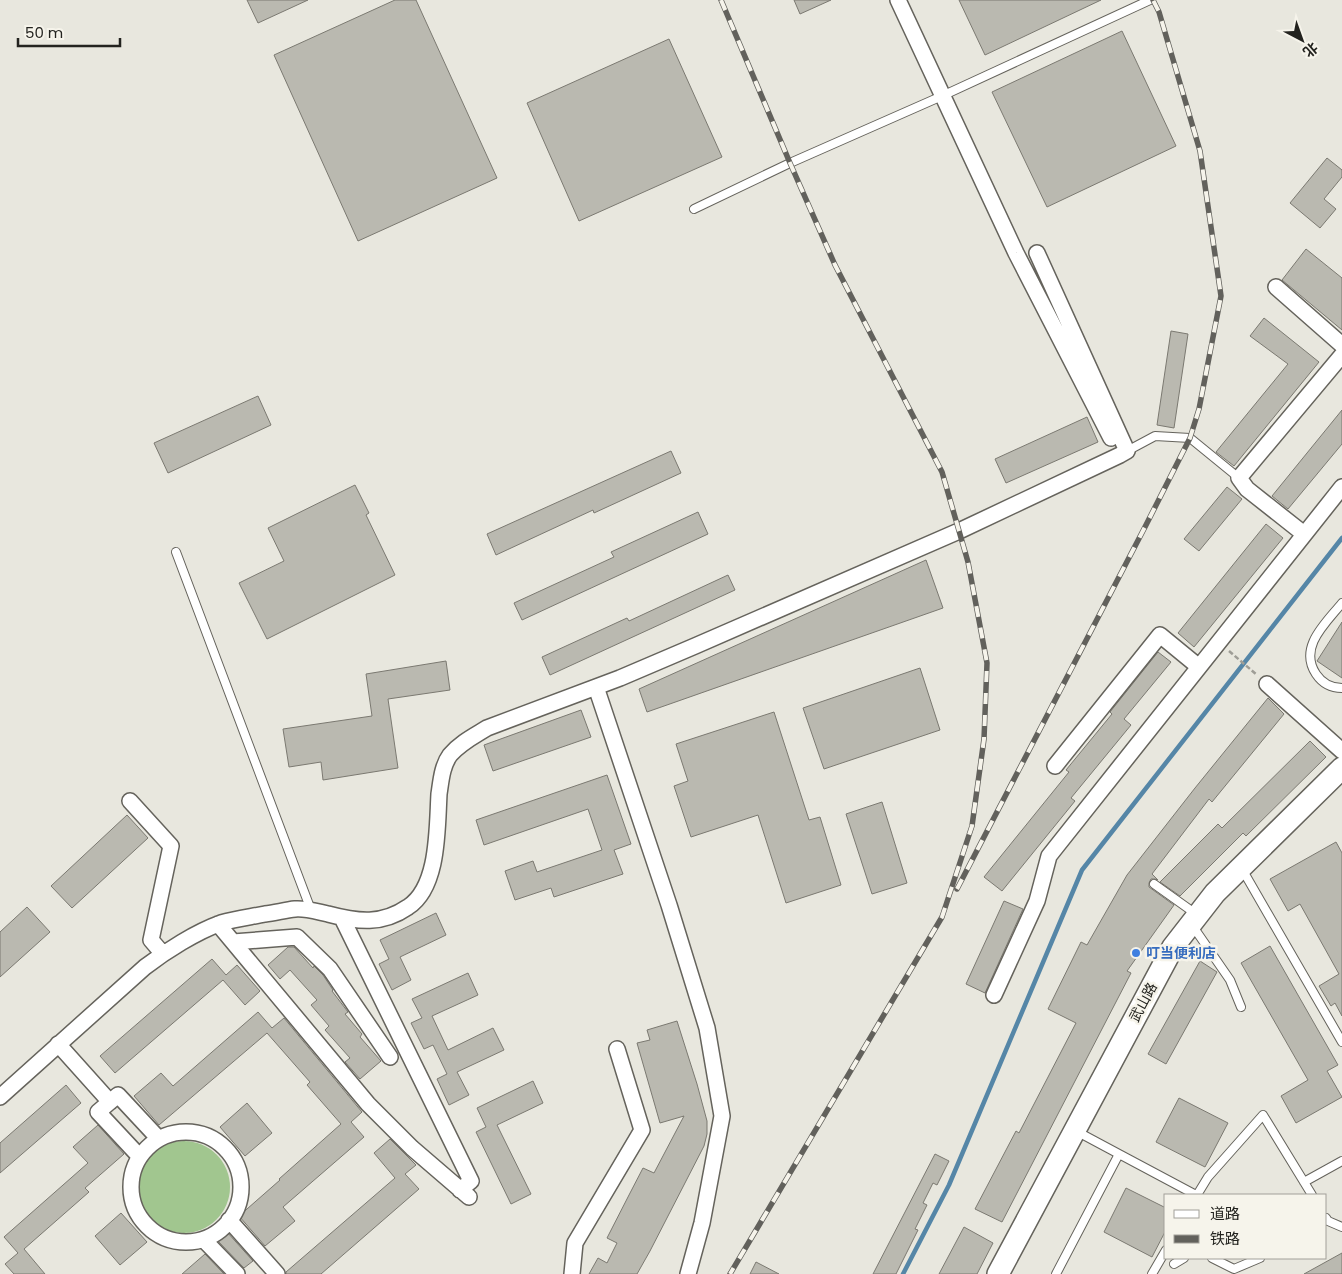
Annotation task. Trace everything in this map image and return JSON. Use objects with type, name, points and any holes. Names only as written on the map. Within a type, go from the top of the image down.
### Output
[{"type":"main road","name":"武山路","points":[[998,1274],[1173,947],[1215,893],[1342,768]]},
{"type":"street","points":[[898,0],[1016,253],[1123,453]]},
{"type":"street","points":[[1037,253],[1123,453]]},
{"type":"street","points":[[1276,287],[1342,345]]},
{"type":"street","points":[[1304,534],[1247,489],[1239,478],[1342,354]]},
{"type":"street","points":[[0,1097],[138,972],[163,954],[200,932],[218,924],[234,920],[296,909],[311,910],[360,921],[382,919],[410,906],[422,895],[434,861],[440,781],[449,756],[470,738],[487,728],[654,664],[959,531],[1123,453]]},
{"type":"street","points":[[994,995],[1037,901],[1049,856],[1342,487]]},
{"type":"street","points":[[1055,766],[1160,635],[1198,667]]},
{"type":"street","points":[[1267,684],[1342,751]]},
{"type":"street","points":[[596,687],[669,905],[707,1028],[722,1116],[702,1224],[688,1274]]},
{"type":"street","points":[[130,801],[171,846],[151,940],[163,954]]},
{"type":"street","points":[[218,924],[368,1104],[412,1148],[465,1193],[471,1181],[342,918]]},
{"type":"street","points":[[233,942],[297,938],[330,969],[390,1057]]},
{"type":"street","points":[[58,1044],[110,1102]]},
{"type":"street","points":[[572,1274],[575,1243],[642,1130],[617,1049]]},
{"type":"street","points":[[140,1157],[98,1112],[118,1095],[159,1139]]},
{"type":"street","points":[[190,1131],[211,1137],[228,1150],[239,1169],[242,1191],[236,1212],[223,1229],[204,1240],[182,1243],[161,1237],[144,1224],[133,1205],[130,1184],[136,1162],[149,1145],[159,1139],[168,1134],[190,1131]]},
{"type":"street","points":[[229,1220],[278,1274]]},
{"type":"street","points":[[204,1240],[237,1274]]},
{"type":"lane","points":[[694,209],[790,163],[942,96],[1150,0]]},
{"type":"lane","points":[[1123,453],[1155,436],[1190,438],[1239,478]]},
{"type":"lane","points":[[176,552],[311,910]]},
{"type":"lane","points":[[1342,603],[1316,636],[1310,648],[1310,661],[1317,676],[1329,686],[1342,688]]},
{"type":"lane","points":[[1241,868],[1342,1042]]},
{"type":"lane","points":[[1154,884],[1195,919],[1230,980],[1241,1007]]},
{"type":"lane","points":[[1198,1194],[1208,1177],[1263,1116],[1311,1194]]},
{"type":"lane","points":[[1074,1130],[1195,1194]]},
{"type":"lane","points":[[1056,1274],[1119,1154]]},
{"type":"lane","points":[[1304,1182],[1342,1161]]},
{"type":"lane","points":[[1327,1220],[1342,1227]]},
{"type":"lane","points":[[1152,1274],[1164,1253]]},
{"type":"lane","points":[[1174,1264],[1182,1259]]},
{"type":"lane","points":[[1214,1259],[1234,1269],[1258,1259]]},
{"type":"path","points":[[1236,657],[1267,684]]},
{"type":"green space","points":[[175,1141],[193,1141],[210,1148],[223,1161],[230,1178],[230,1196],[223,1213],[210,1226],[193,1233],[175,1233],[158,1226],[145,1213],[138,1196],[138,1178],[145,1161],[158,1148]]},
{"type":"building","points":[[247,0],[308,0],[258,23]]},
{"type":"building","points":[[395,0],[416,0],[497,178],[358,241],[274,55]]},
{"type":"building","points":[[794,0],[831,0],[800,14]]},
{"type":"building","points":[[959,0],[1101,0],[985,55]]},
{"type":"building","points":[[1122,31],[1176,146],[1047,207],[992,92]]},
{"type":"building","points":[[669,39],[722,157],[579,221],[527,103]]},
{"type":"building","points":[[1327,158],[1342,170],[1342,177],[1324,199],[1336,209],[1320,228],[1290,203]]},
{"type":"building","points":[[1306,249],[1342,278],[1342,330],[1282,280]]},
{"type":"building","points":[[1264,318],[1319,362],[1234,466],[1216,452],[1288,364],[1250,336]]},
{"type":"building","points":[[1171,331],[1188,334],[1174,428],[1157,425]]},
{"type":"building","points":[[258,396],[271,425],[168,473],[154,443]]},
{"type":"building","points":[[1342,410],[1342,444],[1288,509],[1272,496]]},
{"type":"building","points":[[1087,417],[1098,442],[1006,483],[995,459]]},
{"type":"building","points":[[671,451],[681,473],[594,513],[593,510],[496,555],[487,534]]},
{"type":"building","points":[[355,485],[369,513],[366,515],[395,575],[267,639],[239,583],[284,561],[268,528]]},
{"type":"building","points":[[1227,487],[1242,499],[1199,551],[1184,539]]},
{"type":"building","points":[[698,512],[708,534],[522,620],[514,603],[614,557],[611,552]]},
{"type":"building","points":[[1266,524],[1283,538],[1194,647],[1178,633]]},
{"type":"building","points":[[926,560],[943,608],[647,712],[639,689]]},
{"type":"building","points":[[728,575],[735,590],[550,675],[542,657],[627,618],[629,621]]},
{"type":"building","points":[[1342,622],[1342,678],[1317,661]]},
{"type":"building","points":[[1158,652],[1171,662],[1124,719],[1131,725],[1071,798],[1075,801],[1002,891],[984,877],[1069,772],[1066,770],[1112,714],[1110,712]]},
{"type":"building","points":[[446,661],[450,690],[388,699],[398,768],[323,780],[321,762],[289,767],[283,729],[372,716],[366,674]]},
{"type":"building","points":[[920,668],[940,730],[824,769],[803,708]]},
{"type":"building","points":[[1268,698],[1284,714],[1212,802],[1209,799],[1152,874],[1158,880],[1151,879],[1149,887],[1174,905],[1127,971],[1131,973],[1002,1222],[975,1209],[1016,1131],[1019,1133],[1076,1023],[1048,1009],[1081,942],[1087,945],[1127,875]]},
{"type":"building","points":[[581,710],[591,737],[493,771],[484,745]]},
{"type":"building","points":[[774,712],[809,820],[820,817],[841,885],[786,903],[758,815],[691,837],[674,786],[688,781],[676,744]]},
{"type":"building","points":[[1310,741],[1326,757],[1246,836],[1243,833],[1180,896],[1160,882],[1218,824],[1222,828]]},
{"type":"building","points":[[607,775],[631,844],[614,850],[623,874],[554,897],[551,888],[515,900],[505,871],[533,861],[537,872],[602,850],[588,809],[484,845],[476,820]]},
{"type":"building","points":[[882,802],[907,883],[872,894],[846,814]]},
{"type":"building","points":[[127,815],[148,838],[72,908],[51,886]]},
{"type":"building","points":[[1336,842],[1342,853],[1342,1016],[1335,1003],[1331,1006],[1319,986],[1339,974],[1300,904],[1288,911],[1270,879]]},
{"type":"building","points":[[1004,901],[1023,909],[985,993],[966,984]]},
{"type":"building","points":[[27,907],[50,932],[0,977],[0,932]]},
{"type":"building","points":[[436,913],[446,935],[400,957],[411,980],[392,990],[379,964],[389,959],[380,940]]},
{"type":"building","points":[[1270,946],[1338,1065],[1327,1071],[1342,1097],[1296,1123],[1281,1096],[1308,1080],[1241,963]]},
{"type":"building","points":[[288,947],[294,947],[313,968],[314,966],[323,975],[332,991],[348,1012],[345,1014],[362,1034],[360,1037],[381,1061],[360,1079],[345,1062],[350,1058],[325,1030],[329,1026],[311,1005],[317,1000],[290,970],[280,979],[268,965]]},
{"type":"building","points":[[212,959],[226,975],[237,965],[260,991],[245,1005],[223,980],[115,1073],[100,1056]]},
{"type":"building","points":[[1200,961],[1217,972],[1166,1064],[1148,1054]]},
{"type":"building","points":[[468,973],[478,995],[432,1016],[448,1050],[493,1028],[504,1050],[457,1072],[469,1095],[449,1105],[437,1079],[447,1074],[433,1045],[424,1049],[411,1023],[422,1018],[412,999]]},
{"type":"building","points":[[258,1012],[272,1028],[284,1018],[362,1112],[351,1122],[364,1137],[283,1207],[295,1221],[265,1246],[239,1216],[341,1124],[307,1085],[310,1082],[267,1033],[159,1125],[134,1096],[161,1073],[173,1086]]},
{"type":"building","points":[[677,1021],[707,1121],[707,1134],[704,1146],[637,1274],[589,1274],[598,1258],[607,1263],[617,1243],[607,1238],[643,1168],[654,1173],[684,1116],[660,1123],[637,1043],[650,1040],[647,1030]]},
{"type":"building","points":[[533,1081],[543,1103],[497,1125],[531,1194],[511,1204],[476,1132],[486,1127],[477,1108]]},
{"type":"building","points":[[66,1085],[81,1103],[0,1173],[0,1143]]},
{"type":"building","points":[[1179,1098],[1228,1123],[1205,1167],[1156,1142]]},
{"type":"building","points":[[247,1103],[272,1133],[245,1156],[220,1127]]},
{"type":"building","points":[[98,1125],[124,1154],[85,1188],[89,1192],[24,1249],[45,1274],[14,1274],[5,1264],[18,1253],[4,1237],[88,1163],[73,1147]]},
{"type":"building","points":[[390,1139],[416,1165],[405,1174],[419,1189],[321,1274],[286,1274],[286,1272],[395,1178],[374,1153]]},
{"type":"building","points":[[935,1154],[949,1161],[937,1185],[933,1183],[923,1203],[927,1205],[915,1229],[918,1230],[896,1274],[873,1274]]},
{"type":"building","points":[[1126,1188],[1164,1207],[1164,1234],[1152,1257],[1104,1232]]},
{"type":"building","points":[[121,1213],[147,1242],[120,1265],[95,1236]]},
{"type":"building","points":[[964,1227],[993,1243],[977,1274],[939,1274]]},
{"type":"building","points":[[227,1232],[253,1261],[244,1268],[217,1240]]},
{"type":"building","points":[[1342,1253],[1342,1274],[1304,1274]]},
{"type":"building","points":[[205,1254],[224,1274],[182,1274]]},
{"type":"building","points":[[756,1262],[779,1274],[750,1274]]},
{"type":"waterway","points":[[903,1274],[949,1185],[1082,870],[1342,538]]},
{"type":"railway","points":[[721,0],[835,265],[942,472],[968,562],[987,663],[984,739],[972,826],[942,917],[730,1274]]},
{"type":"railway","points":[[957,889],[1190,438],[1199,409],[1221,296],[1200,151],[1159,12],[1153,0]]},
{"type":"place","name":"叮当便利店","points":[[1136,953]]}]
